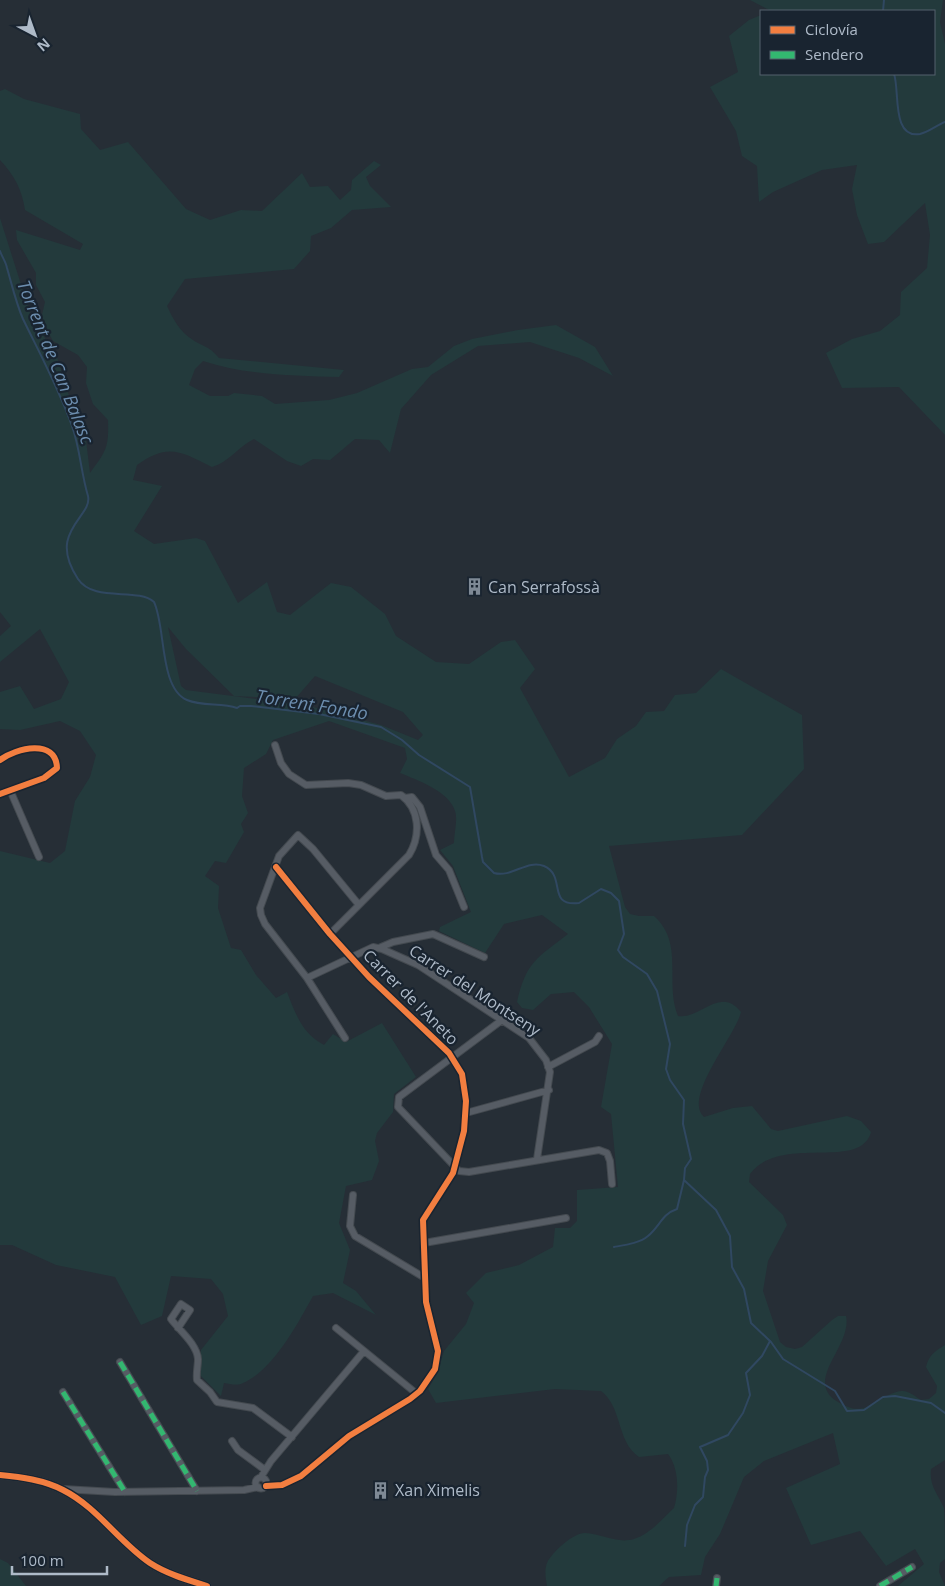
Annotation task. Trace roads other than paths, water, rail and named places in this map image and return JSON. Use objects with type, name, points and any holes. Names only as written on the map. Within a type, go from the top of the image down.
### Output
[{"type":"street","points":[[275,745],[282,763],[289,774],[306,785],[360,784],[386,796],[401,795],[414,809],[418,829],[415,844],[410,854],[330,934]]},
{"type":"street","points":[[0,760],[23,749],[36,747],[52,756],[56,762],[56,768],[52,774],[0,794]]},
{"type":"street","points":[[10,790],[39,857]]},
{"type":"street","points":[[405,798],[412,796],[420,806],[436,855],[449,870],[464,907]]},
{"type":"street","points":[[345,1038],[307,978],[261,915],[260,908],[279,856],[298,835],[313,849],[359,905]]},
{"type":"street","name":"Carrer de l'Aneto","points":[[276,866],[350,957],[452,1056],[462,1074],[466,1113],[464,1130],[454,1168],[423,1220],[426,1302],[438,1351],[435,1369],[417,1394]]},
{"type":"street","points":[[307,978],[350,957],[393,942],[433,934],[484,957]]},
{"type":"street","name":"Carrer del Montseny","points":[[376,948],[418,965],[529,1038],[539,1048],[548,1067],[549,1090],[537,1159]]},
{"type":"street","points":[[502,1020],[399,1097],[398,1107],[454,1168],[469,1172],[599,1150],[607,1153],[610,1161],[612,1184]]},
{"type":"street","points":[[548,1067],[595,1042],[599,1036]]},
{"type":"street","points":[[466,1113],[549,1090]]},
{"type":"street","points":[[354,1195],[350,1226],[355,1236],[425,1278]]},
{"type":"street","points":[[424,1243],[566,1218]]},
{"type":"street","points":[[178,1328],[188,1338],[198,1358],[197,1380],[210,1392],[217,1402],[253,1408],[292,1437]]},
{"type":"street","points":[[0,1475],[19,1476],[62,1489],[125,1492],[240,1489],[262,1482],[279,1485],[301,1476],[349,1436],[417,1394],[336,1328]]},
{"type":"street","points":[[262,1482],[265,1470],[364,1351]]},
{"type":"street","points":[[120,1362],[197,1491]]},
{"type":"street","points":[[63,1392],[125,1492]]},
{"type":"street","points":[[232,1441],[238,1450],[265,1470]]},
{"type":"street","points":[[62,1489],[90,1510],[152,1565],[207,1586]]},
{"type":"street","points":[[880,1586],[912,1567]]},
{"type":"street","points":[[716,1586],[718,1578]]},
{"type":"waterway","points":[[883,10],[884,0]]},
{"type":"waterway","points":[[894,75],[898,112],[905,129],[911,134],[920,134],[945,122]]},
{"type":"waterway","name":"Torrent Fondo","points":[[0,251],[23,319],[61,399],[77,443],[88,504],[68,537],[67,549],[69,563],[78,579],[94,591],[137,595],[154,602],[158,613],[167,670],[178,693],[187,700],[237,708],[240,706],[251,706],[319,714],[381,727],[402,740],[419,755],[470,787],[483,862],[494,873],[507,873],[525,866],[538,864],[544,866],[555,877],[559,896],[569,903],[579,903],[601,889],[611,893],[619,901],[624,934],[618,950],[623,957],[647,974],[657,991],[670,1044],[666,1069],[670,1080],[684,1100],[683,1124],[691,1159],[685,1168],[684,1180],[716,1210],[730,1236],[732,1267],[744,1289],[751,1323],[771,1342],[783,1359],[835,1391],[847,1411],[864,1410],[883,1397],[895,1396],[931,1403],[945,1413]]},
{"type":"waterway","points":[[614,1247],[645,1238],[664,1217],[677,1209],[684,1180]]},
{"type":"waterway","points":[[685,1546],[687,1525],[695,1505],[703,1497],[705,1477],[708,1470],[707,1461],[700,1447],[728,1435],[743,1413],[750,1395],[746,1373],[762,1356],[770,1341]]},
{"type":"place","name":"Can Serrafossà","points":[[474,587]]},
{"type":"place","name":"Xan Ximelis","points":[[381,1490]]},
{"type":"water label","name":"Torrent de Can Balasc","points":[[56,362]]}]
